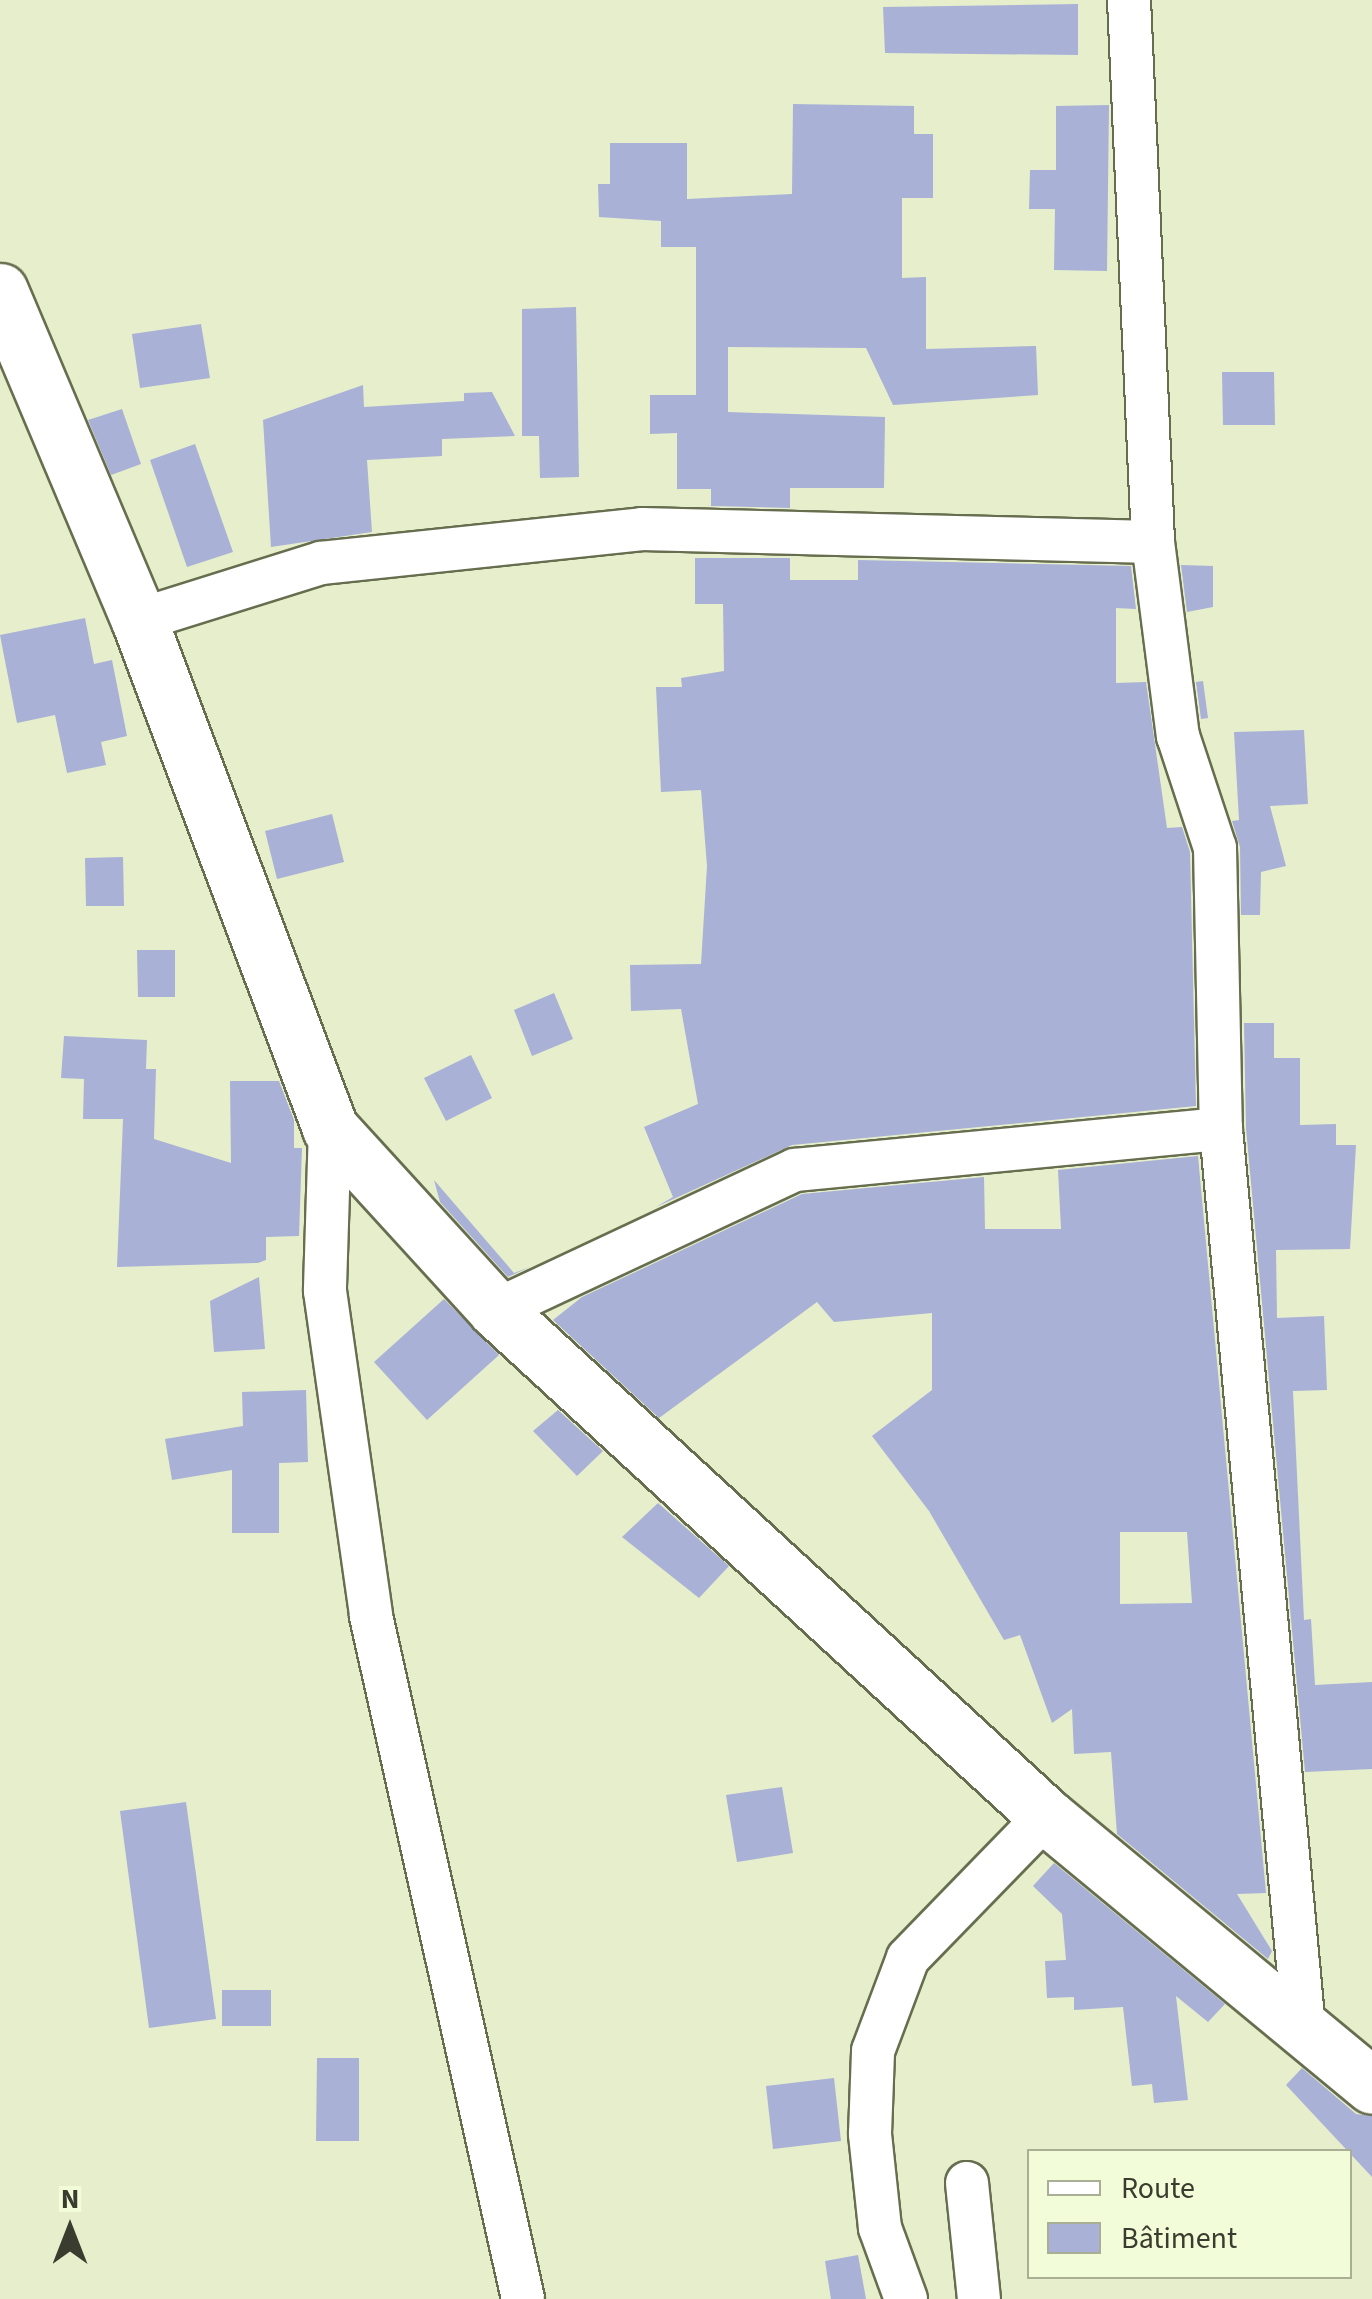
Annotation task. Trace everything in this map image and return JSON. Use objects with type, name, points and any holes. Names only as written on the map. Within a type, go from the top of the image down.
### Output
[{"type":"street","points":[[1128,0],[1153,542],[1178,736],[1215,848],[1220,1129],[1304,2028]]},
{"type":"street","points":[[0,290],[139,620],[330,1128],[496,1310],[1046,1816],[1372,2086]]},
{"type":"street","points":[[139,620],[321,563],[642,529],[1153,542]]},
{"type":"street","points":[[330,1128],[325,1291],[371,1616],[522,2299]]},
{"type":"street","points":[[496,1310],[795,1170],[1220,1129]]},
{"type":"street","points":[[906,2299],[880,2228],[870,2134],[873,2050],[908,1958],[1046,1816]]},
{"type":"street","points":[[968,2182],[979,2299]]},
{"type":"building","points":[[1078,4],[1078,55],[885,53],[883,7]]},
{"type":"building","points":[[793,104],[914,106],[914,134],[933,134],[933,198],[902,198],[902,278],[926,277],[926,349],[1036,346],[1038,395],[893,405],[866,348],[728,347],[728,412],[885,417],[884,488],[790,488],[790,508],[711,506],[711,489],[677,489],[677,433],[650,434],[650,395],[696,395],[696,247],[661,247],[661,221],[599,217],[598,184],[610,184],[610,143],[687,143],[687,199],[792,194]]},
{"type":"building","points":[[1109,105],[1107,271],[1054,270],[1055,209],[1029,209],[1030,170],[1056,170],[1056,106]]},
{"type":"building","points":[[576,307],[579,477],[540,478],[539,436],[522,436],[522,309]]},
{"type":"building","points":[[201,324],[210,378],[140,388],[132,334]]},
{"type":"building","points":[[1222,372],[1274,372],[1275,425],[1223,425]]},
{"type":"building","points":[[363,385],[364,407],[464,401],[464,393],[492,392],[515,436],[442,439],[442,456],[367,460],[372,532],[271,547],[263,420]]},
{"type":"building","points":[[122,409],[141,464],[111,475],[88,420]]},
{"type":"building","points":[[195,444],[233,552],[187,567],[150,460]]},
{"type":"building","points":[[695,558],[790,558],[790,580],[858,580],[858,560],[1131,566],[1136,609],[1116,608],[1116,683],[1146,682],[1167,828],[1182,827],[1190,852],[1196,1106],[792,1145],[656,1207],[673,1197],[644,1127],[698,1104],[681,1009],[631,1011],[630,965],[701,964],[707,866],[701,790],[661,792],[656,687],[682,687],[681,678],[724,671],[723,604],[695,604]]},
{"type":"building","points":[[1181,565],[1213,566],[1213,607],[1187,612]]},
{"type":"building","points":[[85,618],[94,664],[112,660],[127,736],[101,742],[106,765],[67,773],[55,715],[17,723],[0,635]]},
{"type":"building","points":[[1203,681],[1208,718],[1201,719],[1196,682]]},
{"type":"building","points":[[1304,730],[1308,804],[1270,806],[1286,866],[1261,872],[1260,915],[1241,915],[1240,847],[1232,821],[1239,820],[1234,732]]},
{"type":"building","points":[[332,814],[344,862],[277,879],[265,831]]},
{"type":"building","points":[[123,857],[124,906],[86,906],[85,858]]},
{"type":"building","points":[[137,950],[175,950],[175,997],[138,997]]},
{"type":"building","points":[[554,993],[573,1039],[532,1056],[514,1010]]},
{"type":"building","points":[[1244,1023],[1274,1023],[1274,1058],[1300,1058],[1300,1125],[1336,1124],[1336,1145],[1356,1145],[1350,1249],[1276,1250],[1277,1318],[1324,1316],[1327,1390],[1293,1391],[1304,1620],[1311,1619],[1315,1685],[1372,1682],[1372,1769],[1305,1772],[1246,1128]]},
{"type":"building","points":[[64,1036],[147,1040],[146,1069],[156,1069],[154,1139],[231,1163],[230,1081],[279,1081],[294,1120],[294,1148],[302,1148],[299,1236],[266,1237],[266,1260],[258,1263],[117,1267],[123,1119],[83,1119],[84,1079],[61,1078]]},
{"type":"building","points":[[471,1055],[492,1098],[446,1121],[424,1078]]},
{"type":"building","points":[[1198,1156],[1266,1893],[1237,1894],[1272,1951],[1268,1959],[1117,1834],[1111,1752],[1074,1754],[1072,1709],[1052,1723],[1020,1635],[1004,1640],[929,1511],[872,1436],[932,1390],[932,1313],[834,1322],[817,1302],[659,1418],[553,1320],[582,1297],[802,1194],[984,1177],[985,1229],[1061,1229],[1058,1170]],"holes":[[[1120,1532],[1187,1532],[1192,1603],[1120,1604]]]},
{"type":"building","points":[[434,1180],[514,1273],[530,1267],[508,1277],[440,1202]]},
{"type":"building","points":[[259,1277],[265,1349],[214,1352],[210,1301]]},
{"type":"building","points":[[444,1299],[499,1355],[427,1420],[374,1362]]},
{"type":"building","points":[[306,1390],[308,1462],[279,1463],[279,1533],[232,1533],[232,1470],[172,1480],[165,1439],[243,1426],[242,1392]]},
{"type":"building","points":[[558,1410],[603,1451],[577,1476],[533,1431]]},
{"type":"building","points":[[658,1503],[729,1566],[699,1598],[622,1537]]},
{"type":"building","points":[[782,1787],[793,1853],[737,1862],[726,1795]]},
{"type":"building","points":[[186,1802],[216,2019],[149,2028],[120,1811]]},
{"type":"building","points":[[1054,1863],[1225,2004],[1208,2022],[1176,1996],[1188,2100],[1154,2103],[1152,2084],[1132,2086],[1123,2007],[1074,2010],[1074,1997],[1047,1998],[1045,1961],[1066,1960],[1062,1914],[1033,1886]]},
{"type":"building","points":[[222,1990],[271,1990],[271,2026],[222,2026]]},
{"type":"building","points":[[317,2058],[359,2058],[359,2141],[316,2141]]},
{"type":"building","points":[[1302,2068],[1356,2114],[1372,2116],[1372,2177],[1352,2156],[1352,2149],[1346,2149],[1286,2085]]},
{"type":"building","points":[[834,2078],[841,2141],[773,2149],[766,2086]]},
{"type":"building","points":[[858,2255],[866,2299],[831,2299],[825,2261]]}]
